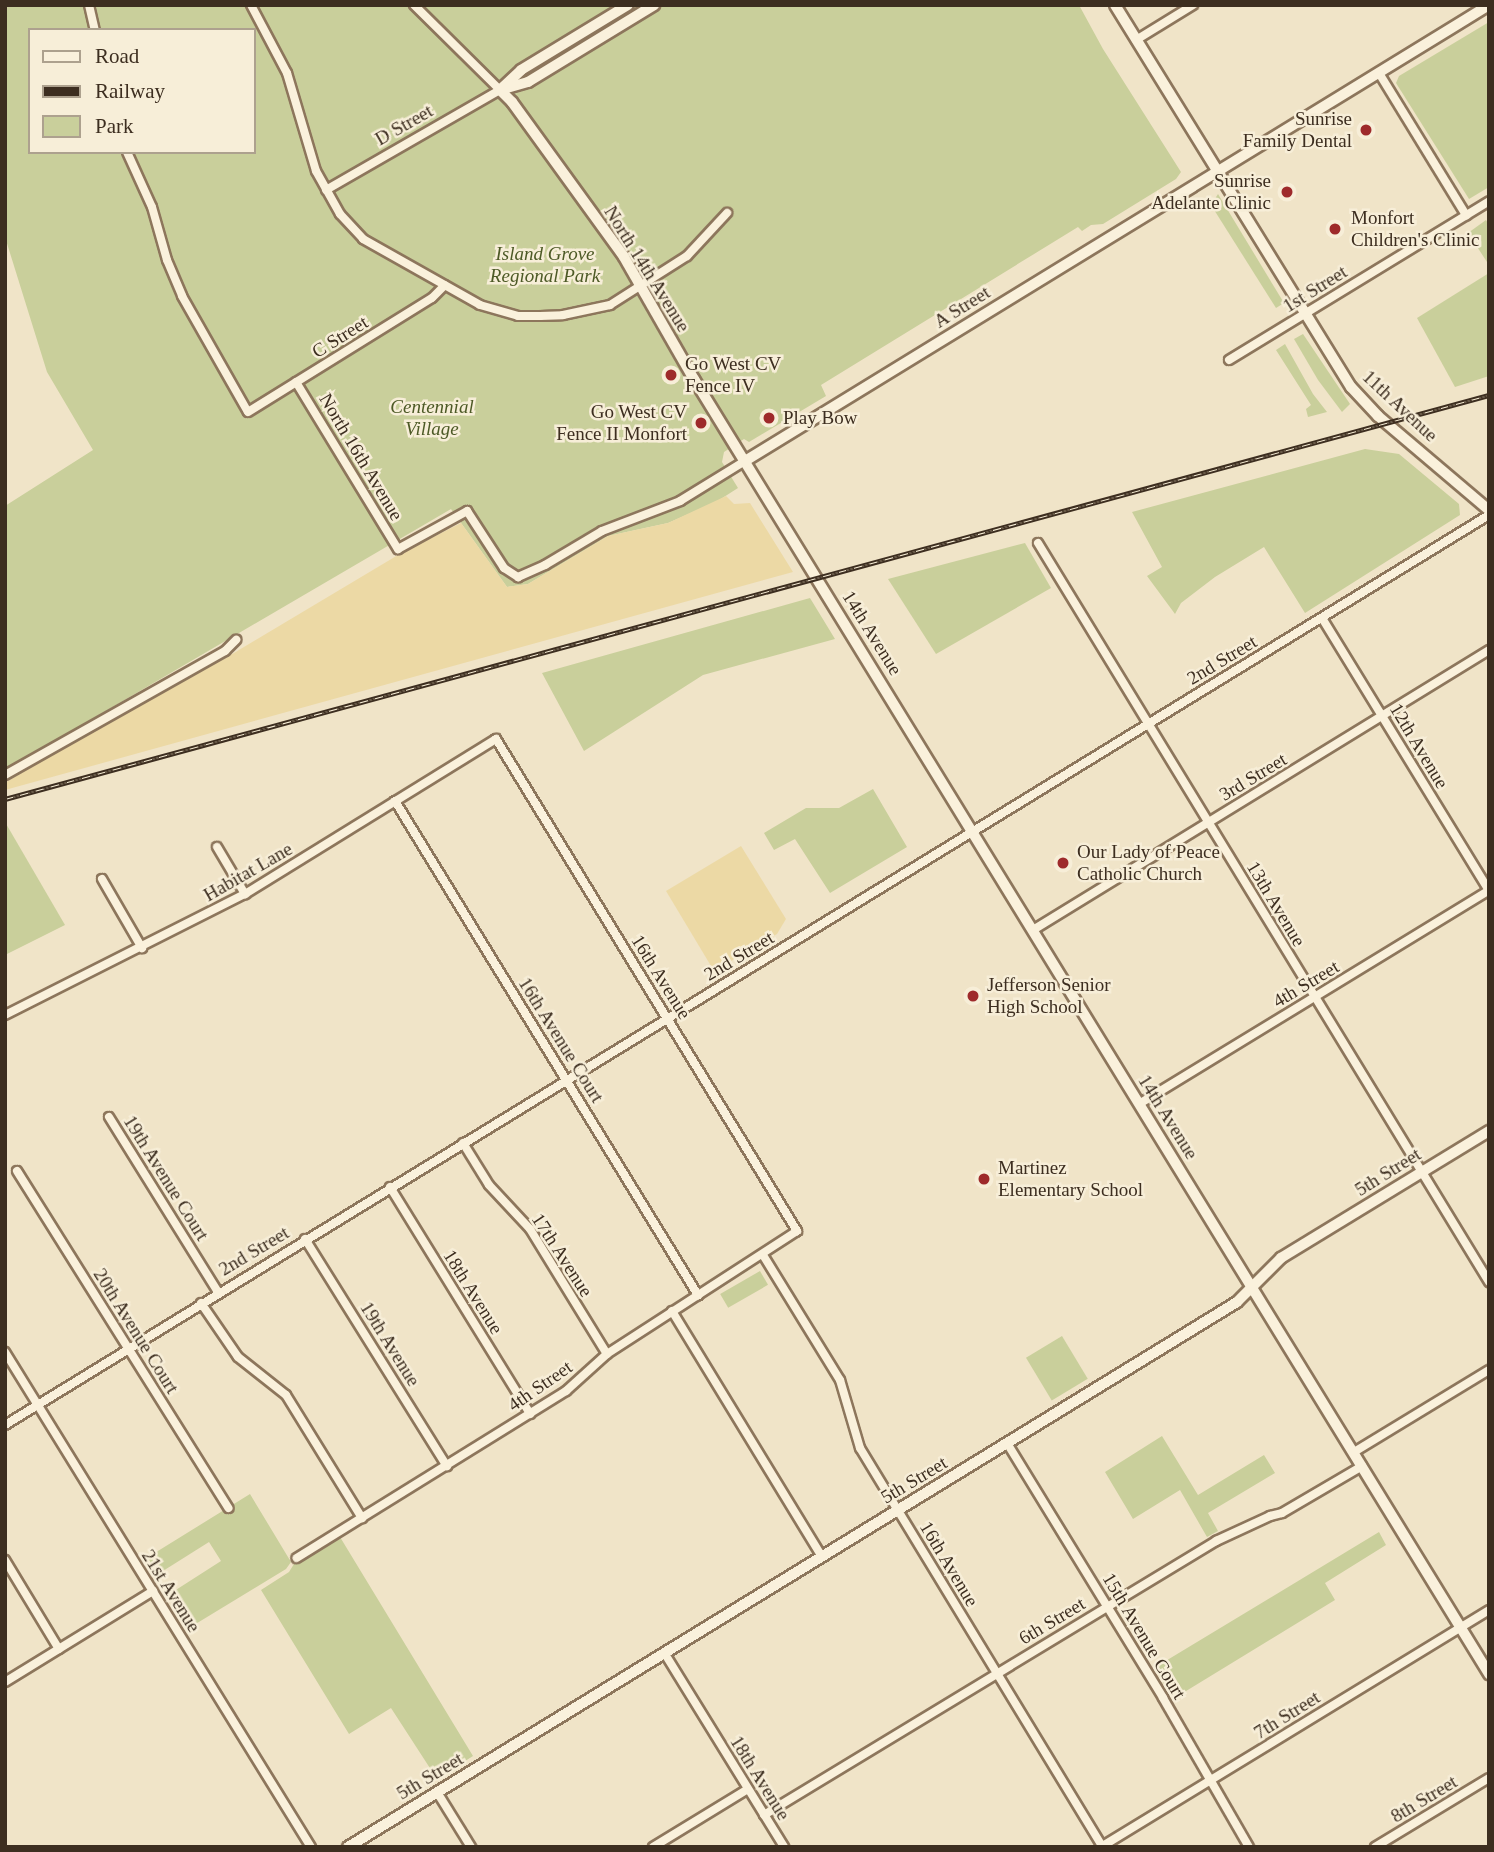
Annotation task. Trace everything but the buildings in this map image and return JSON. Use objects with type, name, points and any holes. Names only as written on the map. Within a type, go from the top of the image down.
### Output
[{"type":"street","points":[[89,5],[95,28]]},
{"type":"street","points":[[251,5],[287,73],[316,171],[340,214],[363,239],[498,311],[540,316],[563,315],[610,305],[687,256],[727,213]]},
{"type":"street","name":"North 14th Avenue","points":[[414,5],[512,102],[624,257],[640,288],[817,578]]},
{"type":"street","name":"D Street","points":[[326,190],[500,90],[521,71],[628,5]]},
{"type":"street","name":"D Street","points":[[500,90],[528,82],[654,5]]},
{"type":"street","name":"11th Avenue","points":[[1115,5],[1340,372],[1370,408],[1489,513]]},
{"type":"street","points":[[1136,40],[1193,5]]},
{"type":"street","name":"A Street","points":[[467,511],[503,568],[518,576],[525,576],[602,531],[680,501],[1489,5]]},
{"type":"street","points":[[1379,73],[1466,215]]},
{"type":"street","name":"C Street","points":[[128,154],[152,207],[167,260],[182,296],[248,412],[432,298],[445,285]]},
{"type":"street","name":"1st Street","points":[[1229,360],[1489,201]]},
{"type":"street","name":"North 16th Avenue","points":[[296,383],[398,549],[467,511]]},
{"type":"street","name":"2nd Street","points":[[5,1425],[1489,513]]},
{"type":"street","name":"13th Avenue","points":[[1038,543],[1489,1282]]},
{"type":"street","name":"14th Avenue","points":[[817,578],[1489,1674]]},
{"type":"street","name":"12th Avenue","points":[[1322,618],[1489,891]]},
{"type":"street","points":[[5,775],[225,651],[236,640]]},
{"type":"street","name":"3rd Street","points":[[1033,930],[1489,650]]},
{"type":"street","name":"Habitat Lane","points":[[5,1016],[245,894],[496,740]]},
{"type":"street","name":"16th Avenue","points":[[496,740],[797,1231]]},
{"type":"street","name":"16th Avenue Court","points":[[395,801],[698,1295]]},
{"type":"street","points":[[217,848],[245,894]]},
{"type":"street","points":[[102,879],[142,948]]},
{"type":"street","name":"4th Street","points":[[1139,1104],[1489,891]]},
{"type":"street","name":"19th Avenue Court","points":[[109,1117],[218,1292]]},
{"type":"street","name":"5th Street","points":[[348,1847],[1237,1302],[1281,1258],[1489,1131]]},
{"type":"street","name":"17th Avenue","points":[[463,1143],[489,1185],[530,1229],[607,1354]]},
{"type":"street","name":"20th Avenue Court","points":[[18,1171],[228,1508]]},
{"type":"street","name":"18th Avenue","points":[[390,1187],[530,1413]]},
{"type":"street","name":"4th Street","points":[[296,1558],[566,1391],[607,1354],[797,1231]]},
{"type":"street","name":"19th Avenue","points":[[305,1239],[447,1466]]},
{"type":"street","name":"16th Avenue","points":[[763,1255],[840,1380],[854,1435],[1102,1847]]},
{"type":"street","points":[[201,1303],[238,1357],[286,1395],[362,1518]]},
{"type":"street","points":[[672,1311],[822,1557]]},
{"type":"street","name":"21st Avenue","points":[[5,1352],[311,1847]]},
{"type":"street","points":[[1354,1452],[1489,1370]]},
{"type":"street","name":"15th Avenue Court","points":[[1007,1443],[1163,1698],[1249,1847]]},
{"type":"street","name":"6th Street","points":[[764,1815],[1216,1541],[1269,1516],[1282,1513],[1362,1466]]},
{"type":"street","points":[[5,1560],[59,1649]]},
{"type":"street","points":[[5,1682],[153,1591]]},
{"type":"street","name":"7th Street","points":[[1102,1847],[1489,1609]]},
{"type":"street","name":"18th Avenue","points":[[665,1654],[784,1847]]},
{"type":"street","name":"8th Street","points":[[1376,1847],[1489,1778]]},
{"type":"street","points":[[653,1847],[748,1789]]},
{"type":"street","points":[[437,1792],[471,1847]]},
{"type":"green space","name":"Island Grove Regional Park","points":[[5,5],[1079,5],[1103,49],[1181,172],[1176,179],[1103,224],[1091,225],[1082,231],[1078,227],[821,385],[826,396],[749,442],[744,439],[724,452],[722,462],[738,488],[716,502],[668,523],[608,536],[528,584],[507,587],[451,509],[5,770],[5,506],[93,450],[47,372],[5,237]]},
{"type":"green space","points":[[1489,22],[1489,187],[1469,199],[1396,83],[1399,76]]},
{"type":"green space","points":[[1218,194],[1284,303],[1276,308],[1211,205]]},
{"type":"green space","points":[[1486,220],[1489,225],[1489,265],[1468,233]]},
{"type":"green space","points":[[1489,273],[1489,376],[1455,387],[1417,318]]},
{"type":"green space","points":[[1303,334],[1350,404],[1342,412],[1318,380],[1294,339]]},
{"type":"green space","points":[[1285,344],[1313,394],[1327,412],[1308,417],[1306,409],[1311,405],[1276,350]]},
{"type":"green space","points":[[1365,449],[1399,454],[1459,504],[1460,515],[1305,613],[1264,547],[1215,577],[1181,603],[1175,614],[1147,576],[1162,567],[1132,512]]},
{"type":"green space","points":[[1025,543],[1051,588],[936,654],[888,579]]},
{"type":"green space","points":[[810,598],[835,639],[703,675],[584,751],[542,673]]},
{"type":"green space","points":[[873,789],[907,847],[830,893],[795,839],[774,850],[764,833],[806,808],[839,808]]},
{"type":"green space","points":[[5,822],[65,925],[5,955]]},
{"type":"green space","points":[[760,1271],[768,1285],[728,1308],[720,1294]]},
{"type":"green space","points":[[1062,1336],[1088,1379],[1052,1400],[1026,1358]]},
{"type":"green space","points":[[1162,1436],[1198,1495],[1264,1455],[1275,1473],[1208,1513],[1218,1531],[1207,1537],[1180,1490],[1133,1519],[1105,1472]]},
{"type":"green space","points":[[250,1494],[291,1562],[286,1569],[189,1628],[168,1595],[221,1561],[209,1542],[155,1576],[145,1559]]},
{"type":"green space","points":[[1379,1532],[1386,1545],[1325,1583],[1335,1600],[1173,1699],[1154,1668]]},
{"type":"green space","points":[[340,1537],[473,1756],[437,1779],[391,1708],[349,1734],[261,1590],[289,1572],[294,1564]]},
{"type":"sand","points":[[726,496],[734,504],[750,503],[793,572],[5,790],[5,783],[72,742],[234,653],[398,555],[461,523],[507,587],[528,584],[608,536],[668,523]]},
{"type":"sand","points":[[741,846],[786,919],[777,934],[714,971],[666,891]]},
{"type":"railway","points":[[5,799],[1489,395]]},
{"type":"place","name":"Sunrise Family Dental","points":[[1366,130]]},
{"type":"place","name":"Sunrise Adelante Clinic","points":[[1287,192]]},
{"type":"place","name":"Monfort Children's Clinic","points":[[1335,229]]},
{"type":"place","name":"Go West CV Fence IV","points":[[671,375]]},
{"type":"place","name":"Play Bow","points":[[769,418]]},
{"type":"place","name":"Go West CV Fence II Monfort","points":[[701,423]]},
{"type":"place","name":"Our Lady of Peace Catholic Church","points":[[1063,863]]},
{"type":"place","name":"Jefferson Senior High School","points":[[973,996]]},
{"type":"place","name":"Martinez Elementary School","points":[[984,1179]]},
{"type":"park label","name":"Centennial Village","points":[[432,418]]}]
